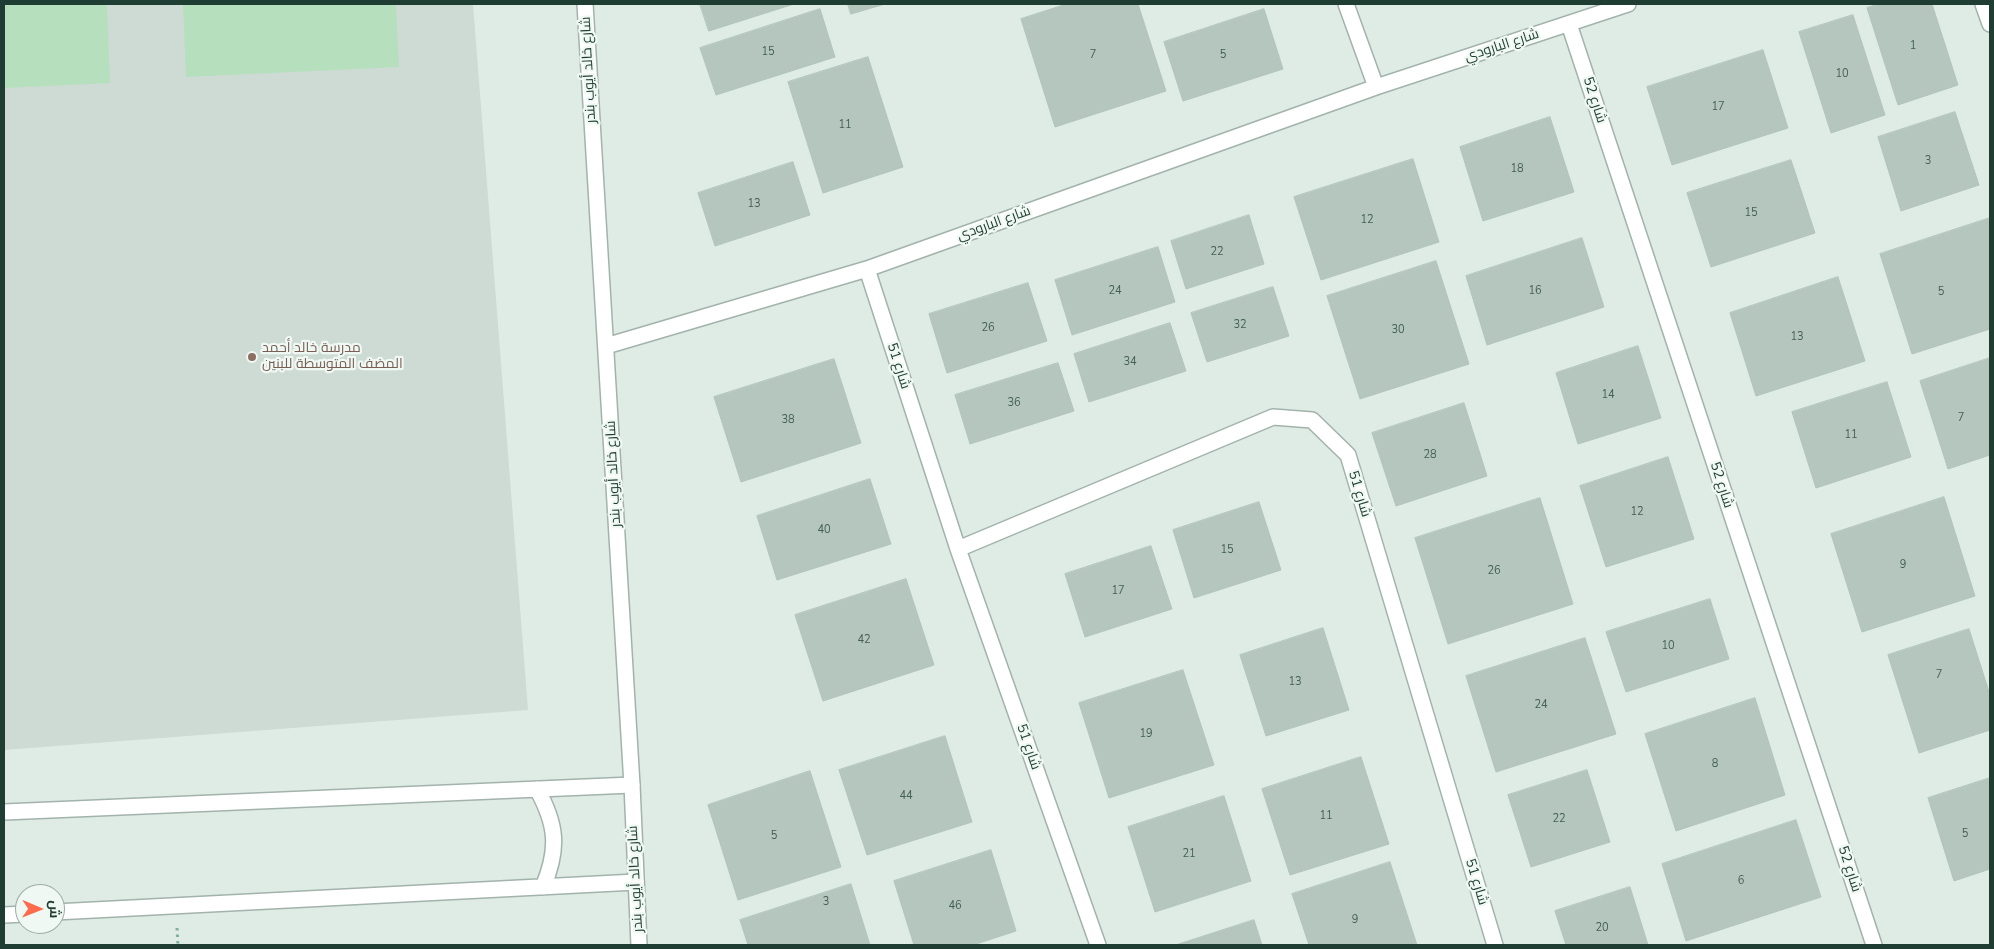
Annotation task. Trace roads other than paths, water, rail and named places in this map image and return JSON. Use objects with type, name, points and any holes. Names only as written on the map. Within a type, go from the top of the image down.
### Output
[{"type":"street","name":"شارع خالد أيوب بندر","points":[[585,4],[640,945]]},
{"type":"street","points":[[1346,4],[1376,87]]},
{"type":"street","name":"شارع البارودي","points":[[606,346],[867,269],[1376,87],[1628,4]]},
{"type":"street","points":[[1983,4],[1990,24]]},
{"type":"street","name":"شارع 52","points":[[1569,24],[1874,945]]},
{"type":"street","name":"شارع 51","points":[[867,269],[958,549],[1098,945]]},
{"type":"street","name":"شارع 51","points":[[958,549],[1273,418],[1312,420],[1348,456],[1495,945]]},
{"type":"street","points":[[4,812],[632,785]]},
{"type":"street","points":[[537,789],[547,807],[553,827],[555,848],[551,868],[543,887]]},
{"type":"street","points":[[65,911],[636,882]]},
{"type":"place","name":"مدرسة خالد أحمد المضف المتوسطة للبنين","points":[[252,357]]}]
